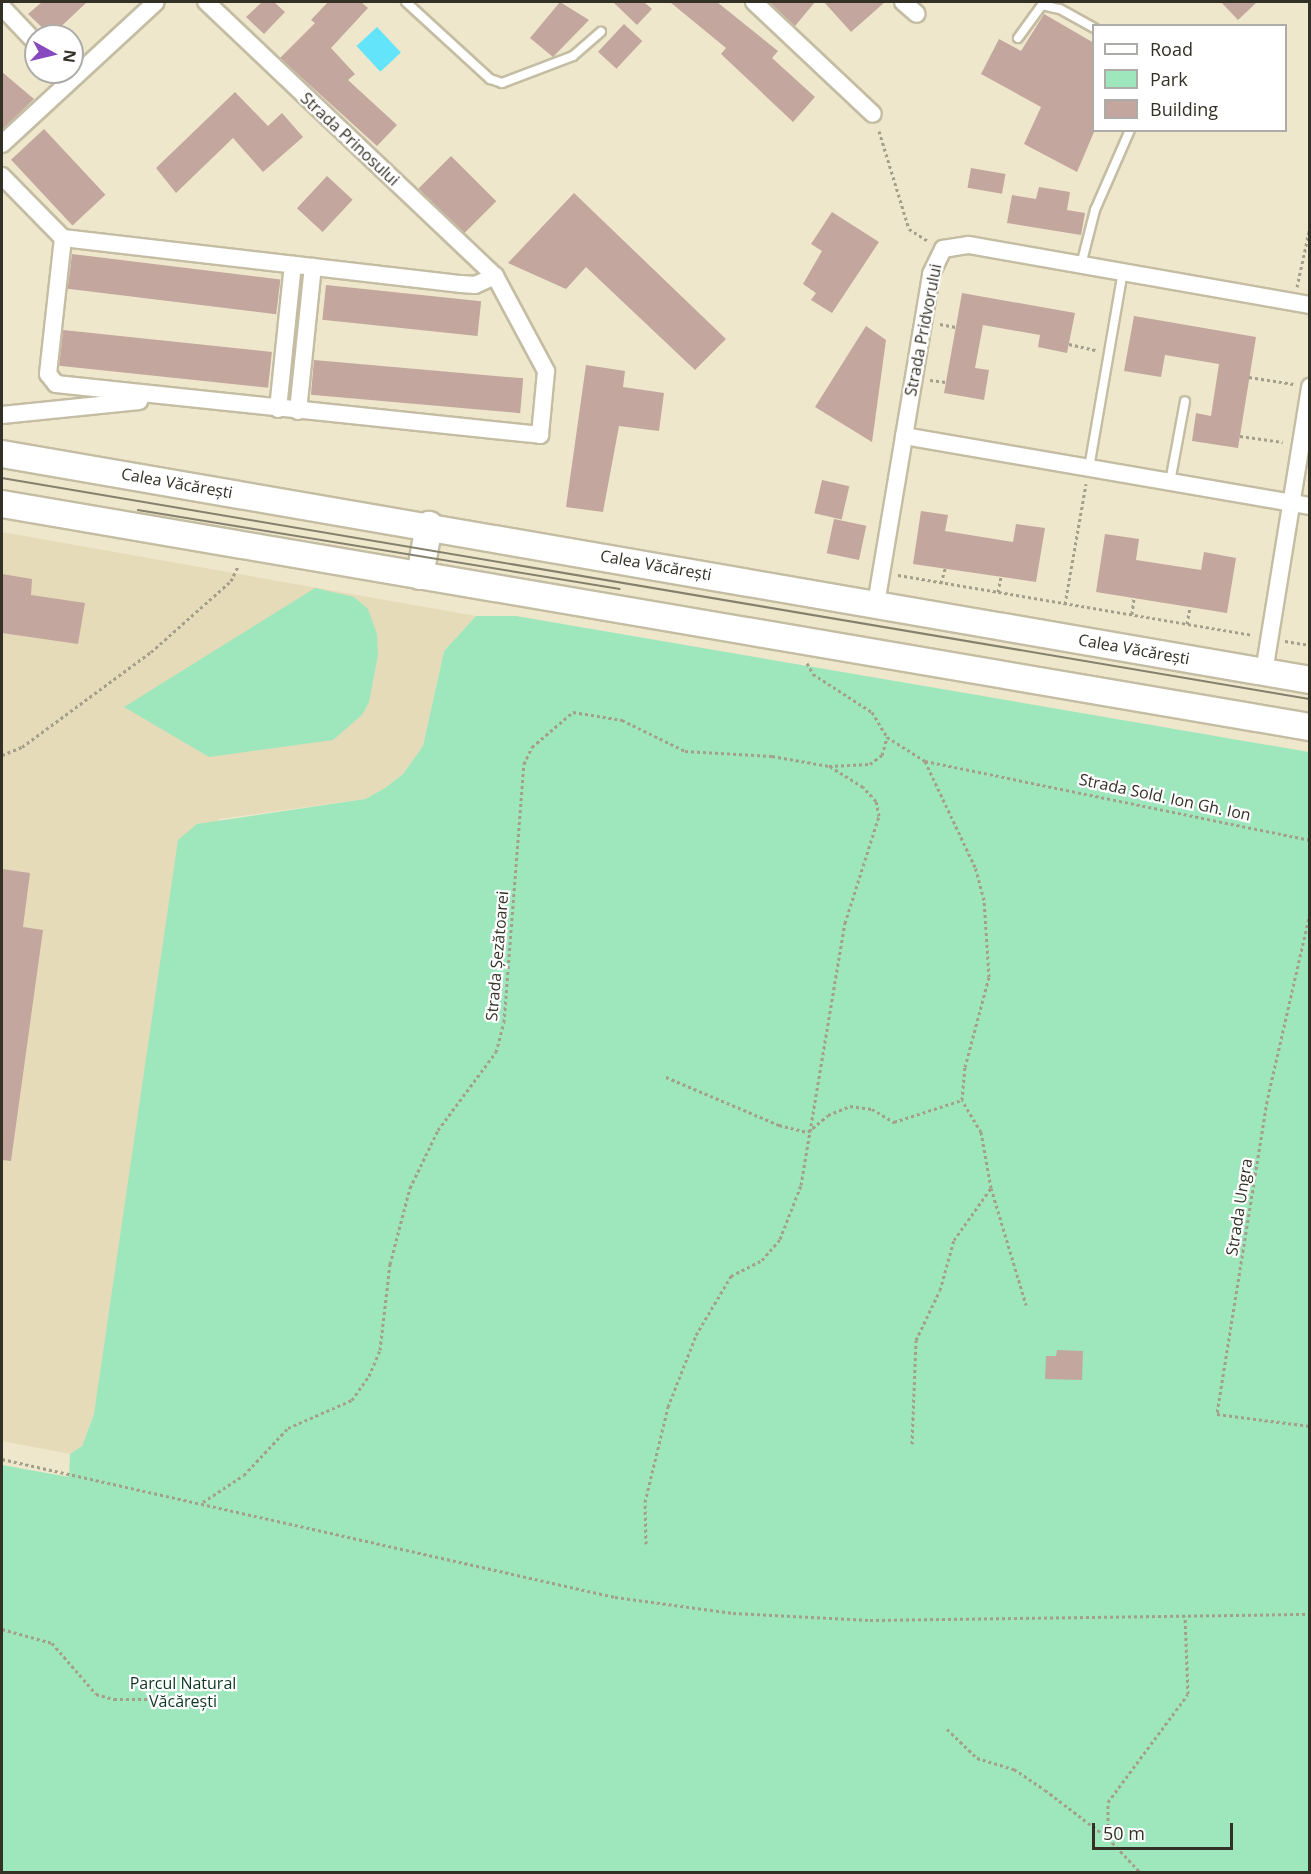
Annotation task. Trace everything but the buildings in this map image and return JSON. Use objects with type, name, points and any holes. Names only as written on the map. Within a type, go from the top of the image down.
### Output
[{"type":"main road","name":"Calea Văcărești","points":[[2,454],[429,525],[1310,680]]},
{"type":"main road","points":[[2,504],[1310,727]]},
{"type":"main road","points":[[420,576],[429,525]]},
{"type":"street","points":[[84,62],[156,2]]},
{"type":"street","name":"Strada Prinosului","points":[[206,2],[495,276],[546,371],[540,435],[298,411]]},
{"type":"street","points":[[754,2],[873,114]]},
{"type":"street","points":[[903,2],[916,14]]},
{"type":"street","points":[[2,7],[24,31]]},
{"type":"street","points":[[2,144],[59,84]]},
{"type":"street","points":[[2,176],[63,238],[468,285],[495,276]]},
{"type":"street","points":[[63,238],[51,381],[173,397],[298,411],[313,267]]},
{"type":"street","name":"Strada Pridvorului","points":[[876,604],[931,274],[943,249],[969,245],[1302,304]]},
{"type":"street","points":[[278,409],[293,265]]},
{"type":"street","points":[[1264,672],[1310,387]]},
{"type":"street","points":[[2,415],[173,397]]},
{"type":"street","points":[[904,436],[1310,506]]},
{"type":"lane","points":[[406,2],[490,79],[502,83],[573,56],[601,32]]},
{"type":"lane","points":[[1018,38],[1042,5],[1060,9],[1092,27]]},
{"type":"lane","points":[[1081,265],[1095,210],[1129,132]]},
{"type":"lane","points":[[1089,468],[1123,272]]},
{"type":"lane","points":[[1170,482],[1185,401]]},
{"type":"path","points":[[873,114],[909,229],[943,249]]},
{"type":"path","points":[[1302,304],[1310,227]]},
{"type":"path","points":[[1069,344],[1109,352]]},
{"type":"path","points":[[1250,377],[1310,387]]},
{"type":"path","points":[[1240,436],[1300,445]]},
{"type":"path","points":[[1065,604],[1089,468]]},
{"type":"path","points":[[2,755],[22,747],[151,652],[231,581],[239,565]]},
{"type":"path","points":[[941,582],[945,569]]},
{"type":"path","points":[[882,572],[1310,645]]},
{"type":"path","points":[[998,592],[1001,577]]},
{"type":"path","points":[[1131,615],[1134,598]]},
{"type":"path","points":[[1187,624],[1190,607]]},
{"type":"path","points":[[796,640],[813,674],[872,712],[887,737],[925,761],[975,867],[984,900],[988,977],[965,1067],[962,1100],[981,1132],[991,1188],[1026,1305]]},
{"type":"path","name":"Strada Șezătoarei","points":[[201,1503],[244,1475],[288,1428],[352,1400],[369,1376],[380,1350],[390,1264],[410,1188],[438,1130],[496,1052],[504,1022],[524,764],[547,730],[573,712],[596,714],[622,720],[685,751],[772,756],[829,766]]},
{"type":"path","points":[[829,766],[870,764],[882,755],[887,737]]},
{"type":"path","name":"Strada Sold. Ion Gh. Ion","points":[[925,761],[1016,777],[1310,840]]},
{"type":"path","points":[[646,1544],[645,1502],[668,1407],[696,1335],[731,1276],[762,1260],[780,1239],[801,1185],[808,1132],[845,923],[879,816],[876,801],[863,787],[829,766]]},
{"type":"path","name":"Strada Ungra","points":[[1310,913],[1268,1101],[1217,1414],[1310,1426]]},
{"type":"path","points":[[666,1077],[779,1125],[808,1132]]},
{"type":"path","points":[[808,1132],[828,1115],[850,1106],[872,1109],[894,1122],[962,1100]]},
{"type":"path","points":[[912,1444],[916,1340],[940,1290],[954,1240],[991,1188]]},
{"type":"path","points":[[2,1459],[615,1597],[733,1613],[870,1620],[1310,1614]]},
{"type":"path","points":[[1108,1838],[1108,1802],[1188,1694],[1185,1616]]},
{"type":"path","points":[[2,1629],[52,1643],[96,1694],[114,1699],[159,1699]]},
{"type":"path","points":[[947,1729],[977,1758],[1014,1769],[1108,1838],[1140,1872]]},
{"type":"shaded area","points":[[2,532],[476,616],[444,651],[423,746],[403,774],[385,788],[365,799],[219,819],[94,1414],[82,1446],[70,1454],[2,1441]]},
{"type":"green space","points":[[315,588],[354,597],[368,609],[377,634],[378,655],[369,702],[362,715],[333,740],[209,757],[124,707]]},
{"type":"green space","name":"Parcul Natural Văcărești","points":[[476,616],[516,616],[1309,752],[1309,1872],[2,1872],[2,1465],[69,1477],[70,1454],[82,1446],[94,1414],[178,840],[197,824],[365,799],[385,788],[403,774],[423,746],[444,651]]},
{"type":"water","points":[[377,27],[401,53],[380,72],[357,46]]},
{"type":"tram line","points":[[2,478],[1310,699]]},
{"type":"tram line","points":[[138,510],[620,589]]}]
